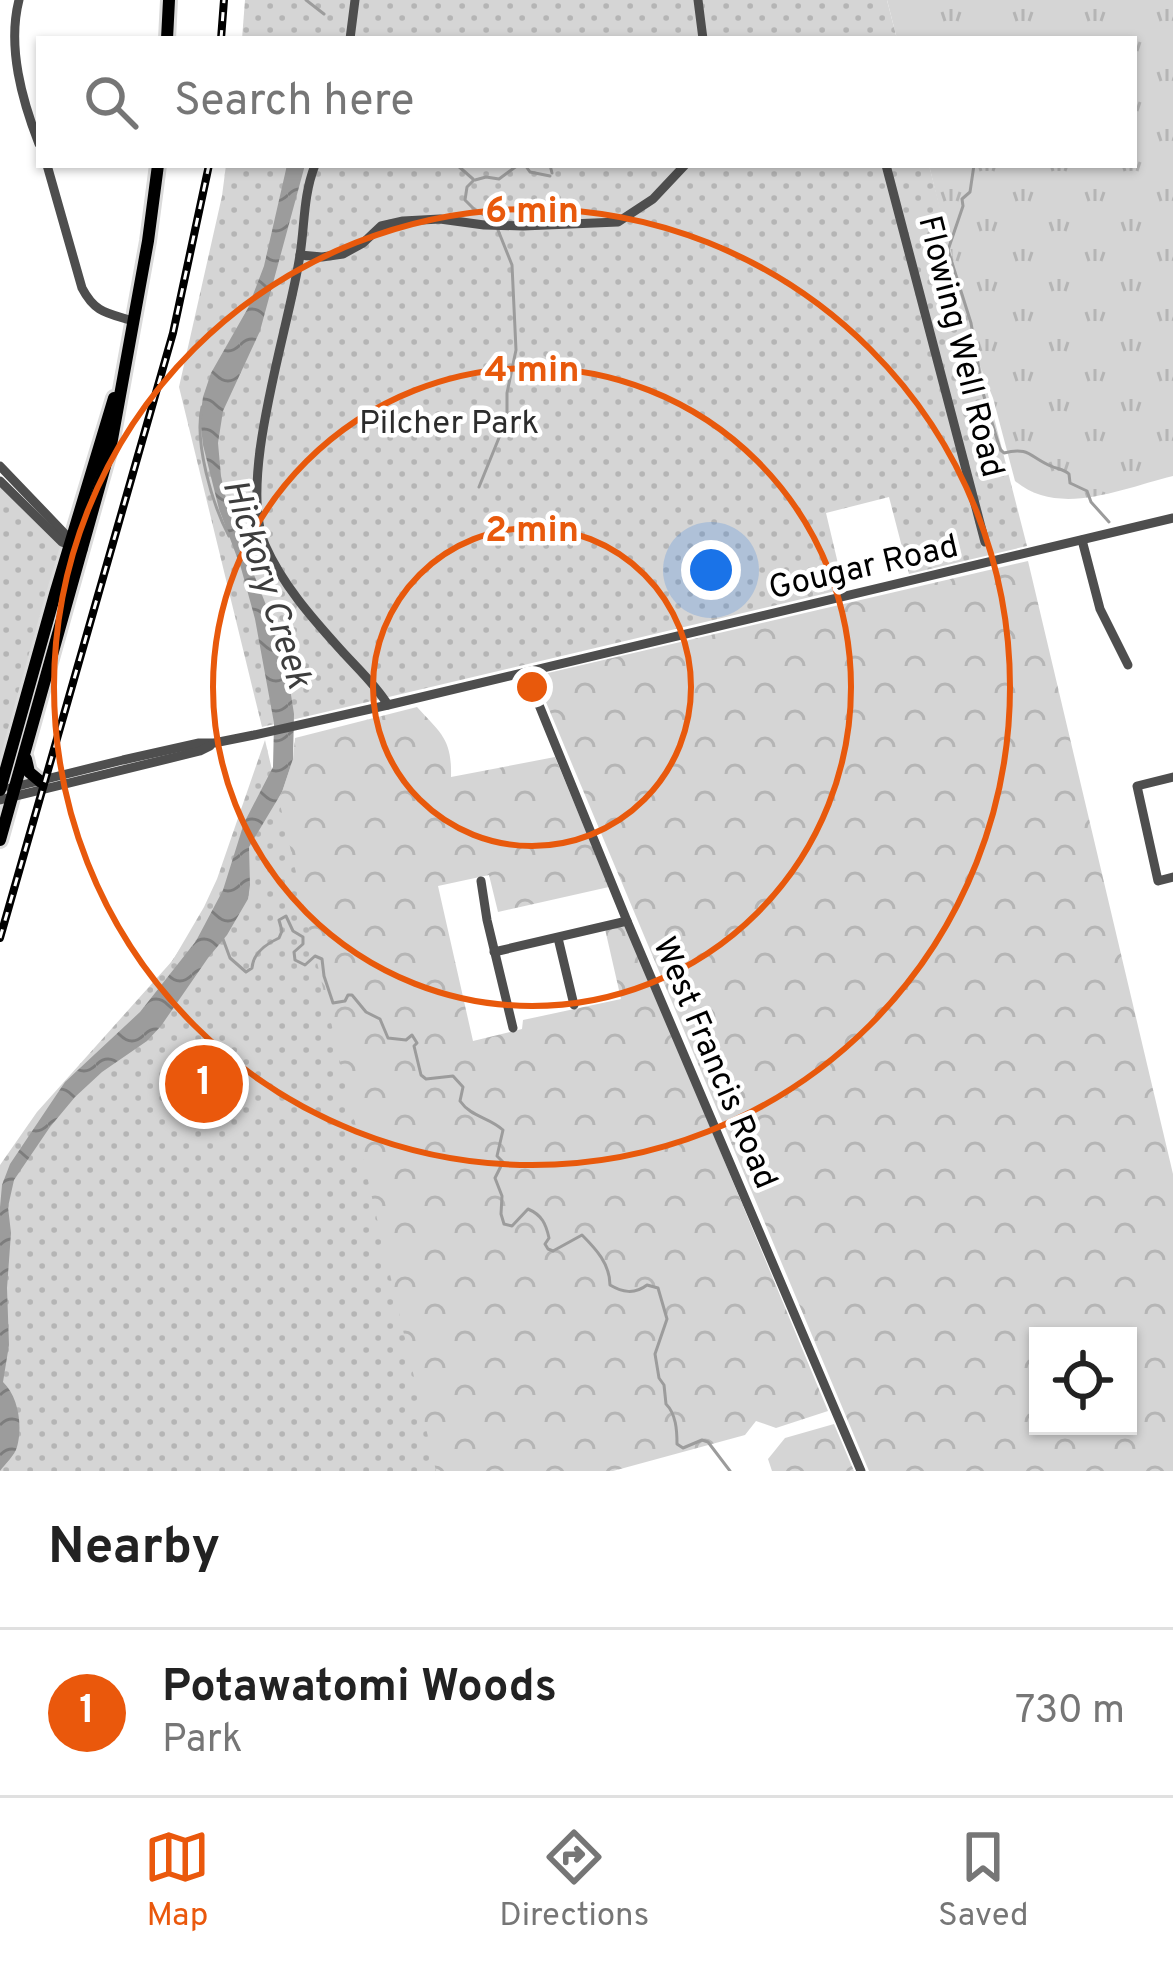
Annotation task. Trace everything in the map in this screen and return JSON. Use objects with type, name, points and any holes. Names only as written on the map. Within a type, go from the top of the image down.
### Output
[{"type":"main road","points":[[167,36],[169,0]]},
{"type":"main road","points":[[0,840],[7,793],[111,446],[158,168]]},
{"type":"main road","points":[[7,793],[26,749],[77,547]]},
{"type":"main road","points":[[26,749],[29,772],[41,782]]},
{"type":"street","points":[[19,0],[14,36],[21,85],[36,134]]},
{"type":"street","points":[[350,36],[355,0]]},
{"type":"street","points":[[698,0],[703,36]]},
{"type":"street","points":[[0,37],[14,36]]},
{"type":"street","points":[[48,168],[90,303],[100,311],[134,321]]},
{"type":"street","points":[[314,168],[306,189],[300,255],[263,439],[257,518],[278,571],[388,705]]},
{"type":"street","points":[[300,255],[344,254],[381,226],[404,220],[523,226],[618,222],[653,199],[684,168]]},
{"type":"street","name":"Flowing Well Road","points":[[887,168],[985,542]]},
{"type":"street","points":[[0,466],[77,547]]},
{"type":"street","points":[[0,481],[62,542],[77,547]]},
{"type":"street","name":"Gougar Road","points":[[7,793],[160,752],[388,705],[1173,518]]},
{"type":"street","points":[[1082,540],[1100,609],[1128,665]]},
{"type":"street","name":"West Francis Road","points":[[526,673],[861,1471]]},
{"type":"street","name":"Gougar Road","points":[[7,793],[200,751],[214,743]]},
{"type":"street","points":[[1173,777],[1137,786],[1159,881],[1173,877]]},
{"type":"street","points":[[481,881],[513,1028]]},
{"type":"street","points":[[494,952],[627,921]]},
{"type":"street","points":[[558,938],[574,1005]]},
{"type":"green space","points":[[245,0],[887,0],[896,36],[242,36]]},
{"type":"green space","points":[[887,0],[1173,0],[1173,476],[1071,499],[1032,492],[1015,481],[993,398],[974,351],[930,168],[1137,168],[1137,36],[896,36]]},
{"type":"green space","name":"Pilcher Park","points":[[226,168],[930,168],[1027,546],[909,574],[889,497],[826,513],[844,589],[262,727],[179,387]]},
{"type":"green space","points":[[0,482],[66,546],[0,780]]},
{"type":"green space","points":[[1028,561],[1173,1174],[1173,1471],[869,1471],[535,676]]},
{"type":"green space","points":[[417,707],[444,738],[451,777],[555,757],[609,887],[498,912],[489,875],[438,886],[473,1041],[522,1029],[523,1020],[621,999],[605,929],[626,924],[828,1411],[776,1428],[756,1421],[745,1435],[613,1471],[1,1471],[90,1082],[282,792],[295,738]]},
{"type":"green space","points":[[265,740],[436,1471],[0,1471],[0,1165],[37,1112],[173,960],[217,879]]},
{"type":"green space","points":[[834,1424],[854,1471],[772,1471],[768,1459],[785,1438]]},
{"type":"water","points":[[286,168],[304,168],[260,331],[223,411],[218,443],[229,512],[266,605],[289,682],[293,759],[282,792],[249,847],[248,899],[227,935],[161,1026],[75,1097],[14,1180],[8,1207],[9,1345],[3,1382],[16,1403],[19,1430],[16,1450],[0,1471],[0,1207],[10,1164],[65,1082],[140,1012],[196,941],[223,890],[244,823],[273,767],[274,723],[255,619],[219,509],[200,419],[211,373],[248,308],[264,266]]},
{"type":"waterway","points":[[306,0],[324,14]]},
{"type":"waterway","points":[[460,168],[473,179]]},
{"type":"waterway","points":[[475,180],[499,179],[514,168]]},
{"type":"waterway","points":[[527,168],[550,176]]},
{"type":"waterway","points":[[551,168],[552,173]]},
{"type":"waterway","points":[[974,168],[970,192],[962,199],[948,250],[971,323],[983,393],[1000,449],[1025,452],[1067,472],[1070,483],[1087,491],[1109,522]]},
{"type":"waterway","points":[[473,181],[465,200],[494,220]]},
{"type":"waterway","points":[[479,487],[507,418],[516,350],[512,265],[498,230]]},
{"type":"waterway","name":"Hickory Creek","points":[[202,407],[200,437],[206,473],[229,536]]},
{"type":"waterway","points":[[223,939],[230,958],[246,972],[261,950],[279,938],[279,920],[286,916],[293,931],[303,937],[295,960],[305,965],[315,956],[322,959],[333,1003],[352,995],[366,1012],[380,1019],[388,1038],[406,1040],[412,1035],[421,1075],[426,1079],[453,1076],[463,1087],[460,1101],[464,1106],[503,1130],[497,1156],[503,1162],[495,1178],[504,1224],[512,1226],[528,1209],[545,1224],[548,1249],[553,1251],[582,1235],[605,1264],[610,1285],[628,1291],[647,1285],[658,1288],[667,1319],[655,1354],[677,1444],[683,1448],[708,1442],[730,1471]]},
{"type":"railway","points":[[221,36],[224,0]]},
{"type":"railway","points":[[0,938],[173,333],[208,168]]},
{"type":"place","name":"Potawatomi Woods","points":[[204,1084]]}]
